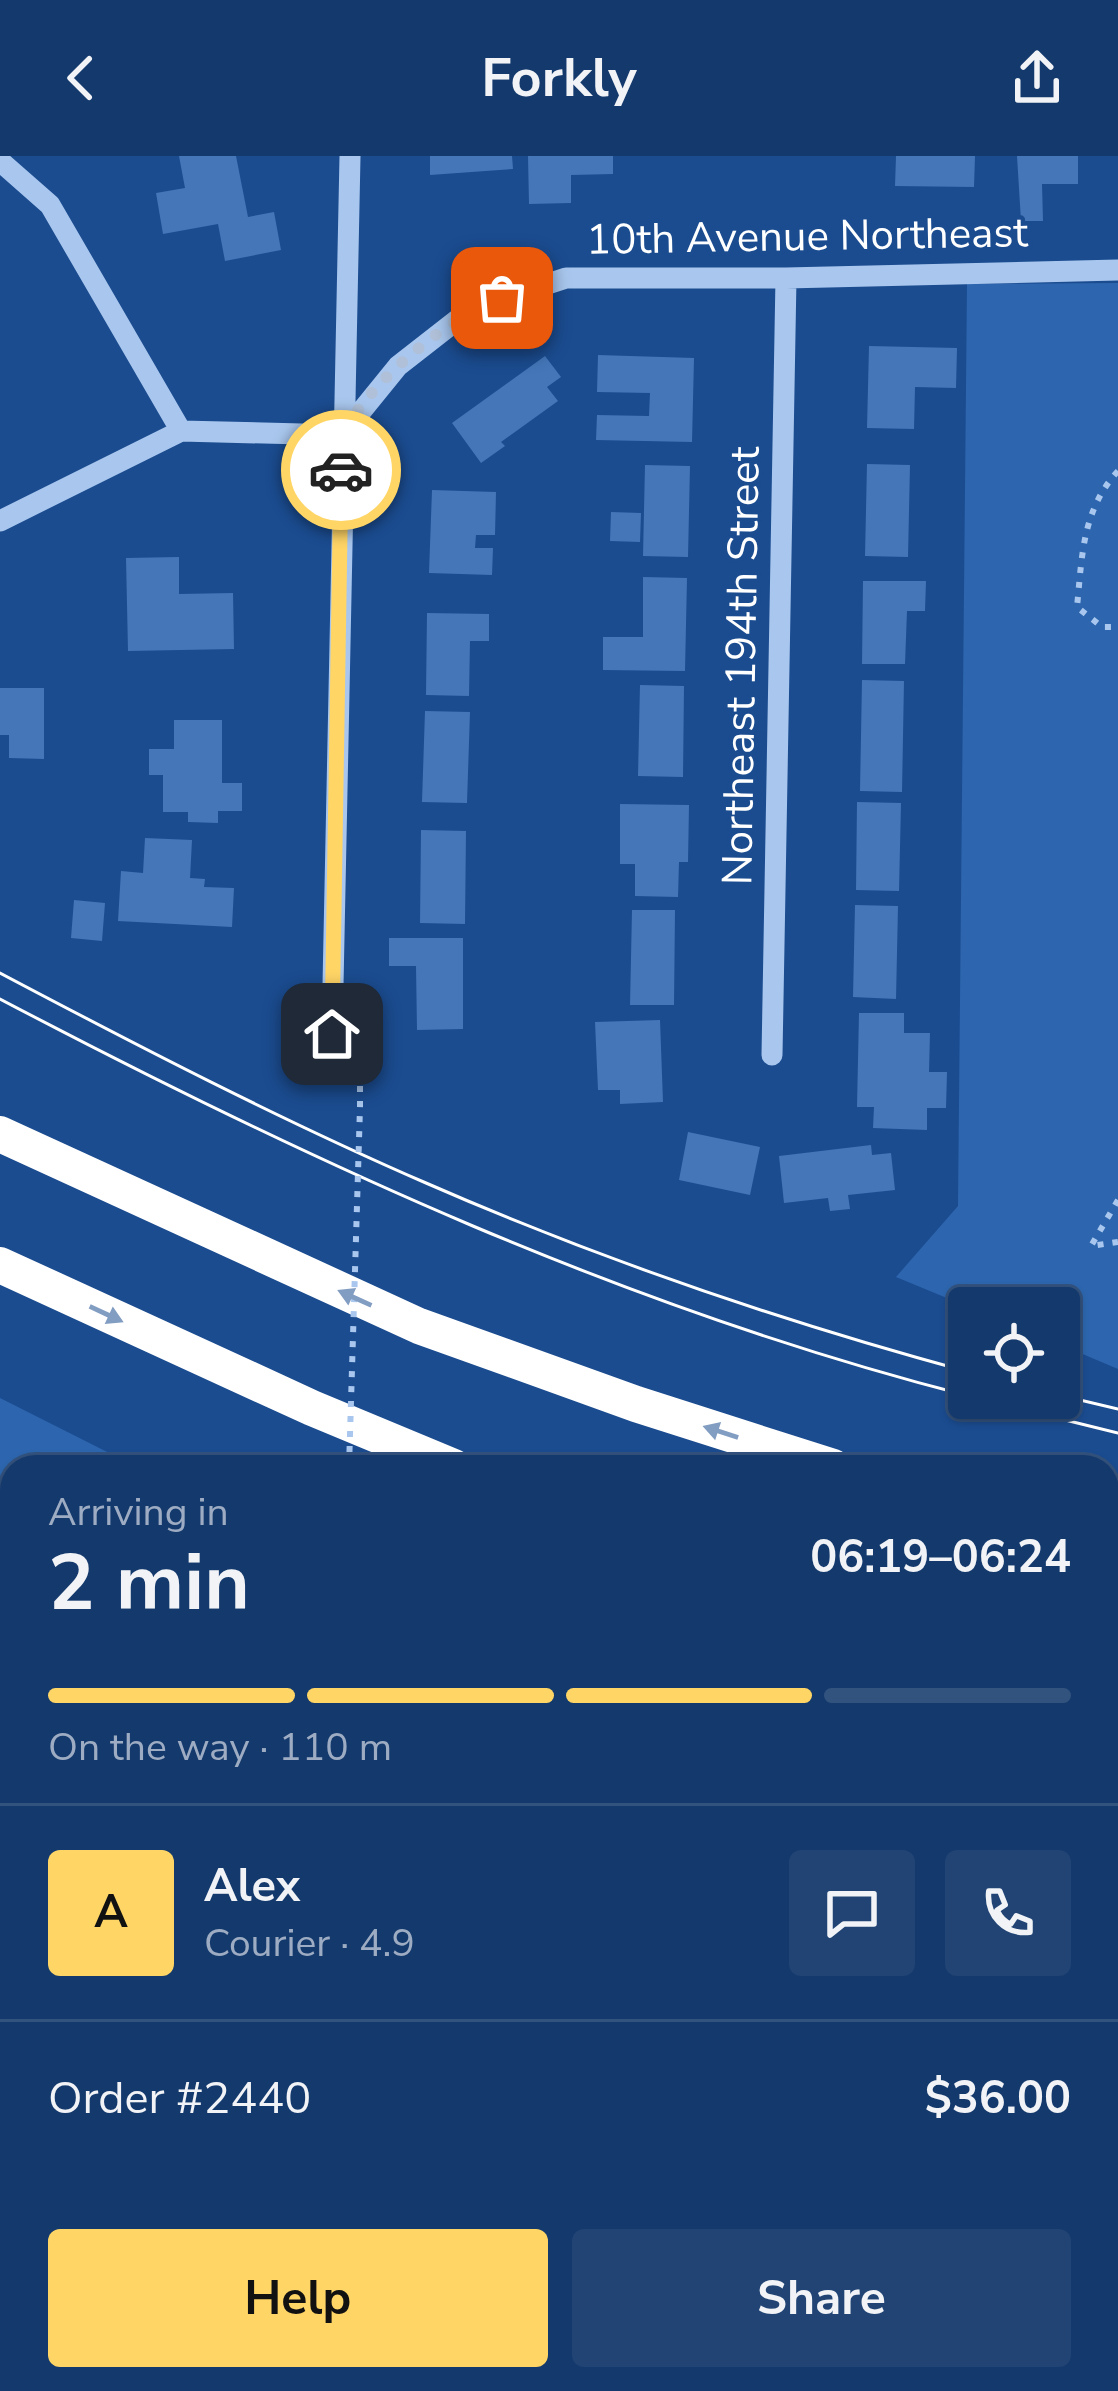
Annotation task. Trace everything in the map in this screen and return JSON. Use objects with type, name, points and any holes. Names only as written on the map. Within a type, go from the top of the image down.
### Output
[{"type":"highway","points":[[0,1131],[56,1162],[419,1327],[795,1455]]},
{"type":"highway","points":[[0,1265],[425,1455]]},
{"type":"street","points":[[332,1034],[350,156]]},
{"type":"street","points":[[0,161],[50,205],[181,431]]},
{"type":"street","name":"10th Avenue Northeast","points":[[341,435],[398,366],[471,309],[566,278],[1118,270]]},
{"type":"street","name":"Northeast 194th Street","points":[[772,1055],[786,278]]},
{"type":"street","points":[[0,520],[181,431],[341,435]]},
{"type":"path","points":[[1118,472],[1086,522],[1077,607],[1102,627],[1118,627]]},
{"type":"path","points":[[349,1455],[360,1107]]},
{"type":"path","points":[[1118,1200],[1091,1246],[1118,1242]]},
{"type":"shaded area","points":[[1118,283],[1118,1369],[1080,1353],[1080,1287],[948,1287],[948,1298],[896,1277],[958,1206],[967,284]]},
{"type":"shaded area","points":[[0,1398],[113,1455],[0,1455]]},
{"type":"building","points":[[179,156],[236,156],[248,217],[274,212],[281,250],[225,261],[218,224],[163,234],[156,193],[185,188]]},
{"type":"building","points":[[430,156],[512,156],[513,169],[430,175]]},
{"type":"building","points":[[528,156],[613,156],[613,174],[571,175],[571,203],[529,204]]},
{"type":"building","points":[[896,156],[975,156],[974,187],[895,186]]},
{"type":"building","points":[[1017,156],[1078,156],[1078,184],[1042,184],[1043,221],[1021,221]]},
{"type":"building","points":[[869,346],[957,348],[956,388],[915,387],[914,429],[867,428]]},
{"type":"building","points":[[598,355],[694,358],[692,442],[596,440],[597,415],[649,416],[650,393],[597,392]]},
{"type":"building","points":[[545,356],[561,377],[547,387],[558,401],[501,442],[505,446],[481,463],[452,423]]},
{"type":"building","points":[[867,464],[910,465],[908,557],[865,556]]},
{"type":"building","points":[[645,465],[690,466],[688,557],[643,556]]},
{"type":"building","points":[[432,490],[496,492],[495,535],[476,535],[475,548],[493,548],[492,575],[429,573]]},
{"type":"building","points":[[611,512],[641,513],[640,542],[610,541]]},
{"type":"building","points":[[179,557],[179,594],[233,593],[234,649],[128,651],[126,558]]},
{"type":"building","points":[[643,577],[687,578],[685,671],[603,670],[603,637],[643,637]]},
{"type":"building","points":[[863,581],[926,581],[925,611],[907,611],[905,664],[862,664]]},
{"type":"building","points":[[427,613],[489,614],[489,641],[470,641],[469,696],[426,695]]},
{"type":"building","points":[[862,680],[904,681],[902,792],[860,791]]},
{"type":"building","points":[[640,685],[684,686],[683,777],[638,776]]},
{"type":"building","points":[[0,688],[44,688],[44,759],[9,758],[9,735],[0,735]]},
{"type":"building","points":[[425,711],[470,712],[467,803],[422,802]]},
{"type":"building","points":[[174,720],[222,720],[222,783],[242,783],[242,811],[218,811],[218,823],[188,822],[188,812],[163,812],[163,775],[149,775],[149,749],[174,749]]},
{"type":"building","points":[[857,802],[901,803],[899,891],[856,890]]},
{"type":"building","points":[[620,804],[689,805],[688,862],[679,862],[678,897],[635,896],[635,864],[620,864]]},
{"type":"building","points":[[421,830],[466,831],[465,924],[420,923]]},
{"type":"building","points":[[145,838],[192,840],[190,878],[205,879],[204,887],[234,888],[232,927],[118,921],[121,871],[143,873]]},
{"type":"building","points":[[74,900],[105,903],[102,941],[71,938]]},
{"type":"building","points":[[855,905],[898,906],[896,999],[853,997]]},
{"type":"building","points":[[632,910],[675,910],[674,1005],[630,1005]]},
{"type":"building","points":[[389,938],[463,938],[463,1029],[417,1030],[416,966],[389,966]]},
{"type":"building","points":[[859,1013],[904,1013],[904,1033],[930,1033],[929,1072],[947,1072],[946,1108],[927,1108],[927,1130],[873,1128],[874,1107],[857,1107]]},
{"type":"building","points":[[660,1020],[663,1102],[620,1104],[620,1090],[598,1090],[595,1022]]},
{"type":"building","points":[[688,1132],[760,1147],[750,1195],[679,1180]]},
{"type":"building","points":[[871,1145],[872,1155],[891,1153],[895,1190],[848,1195],[850,1209],[830,1211],[828,1198],[784,1203],[779,1156]]},
{"type":"tram line","points":[[0,973],[264,1108],[492,1211],[694,1288],[948,1366]]},
{"type":"tram line","points":[[0,999],[234,1118],[473,1226],[717,1320],[948,1390]]},
{"type":"tram line","points":[[1080,1400],[1118,1409]]},
{"type":"tram line","points":[[1061,1419],[1118,1433]]},
{"type":"way so far","points":[[341,470],[341,435],[398,366],[471,309],[502,298]]},
{"type":"route","points":[[332,1034],[341,470]]}]
